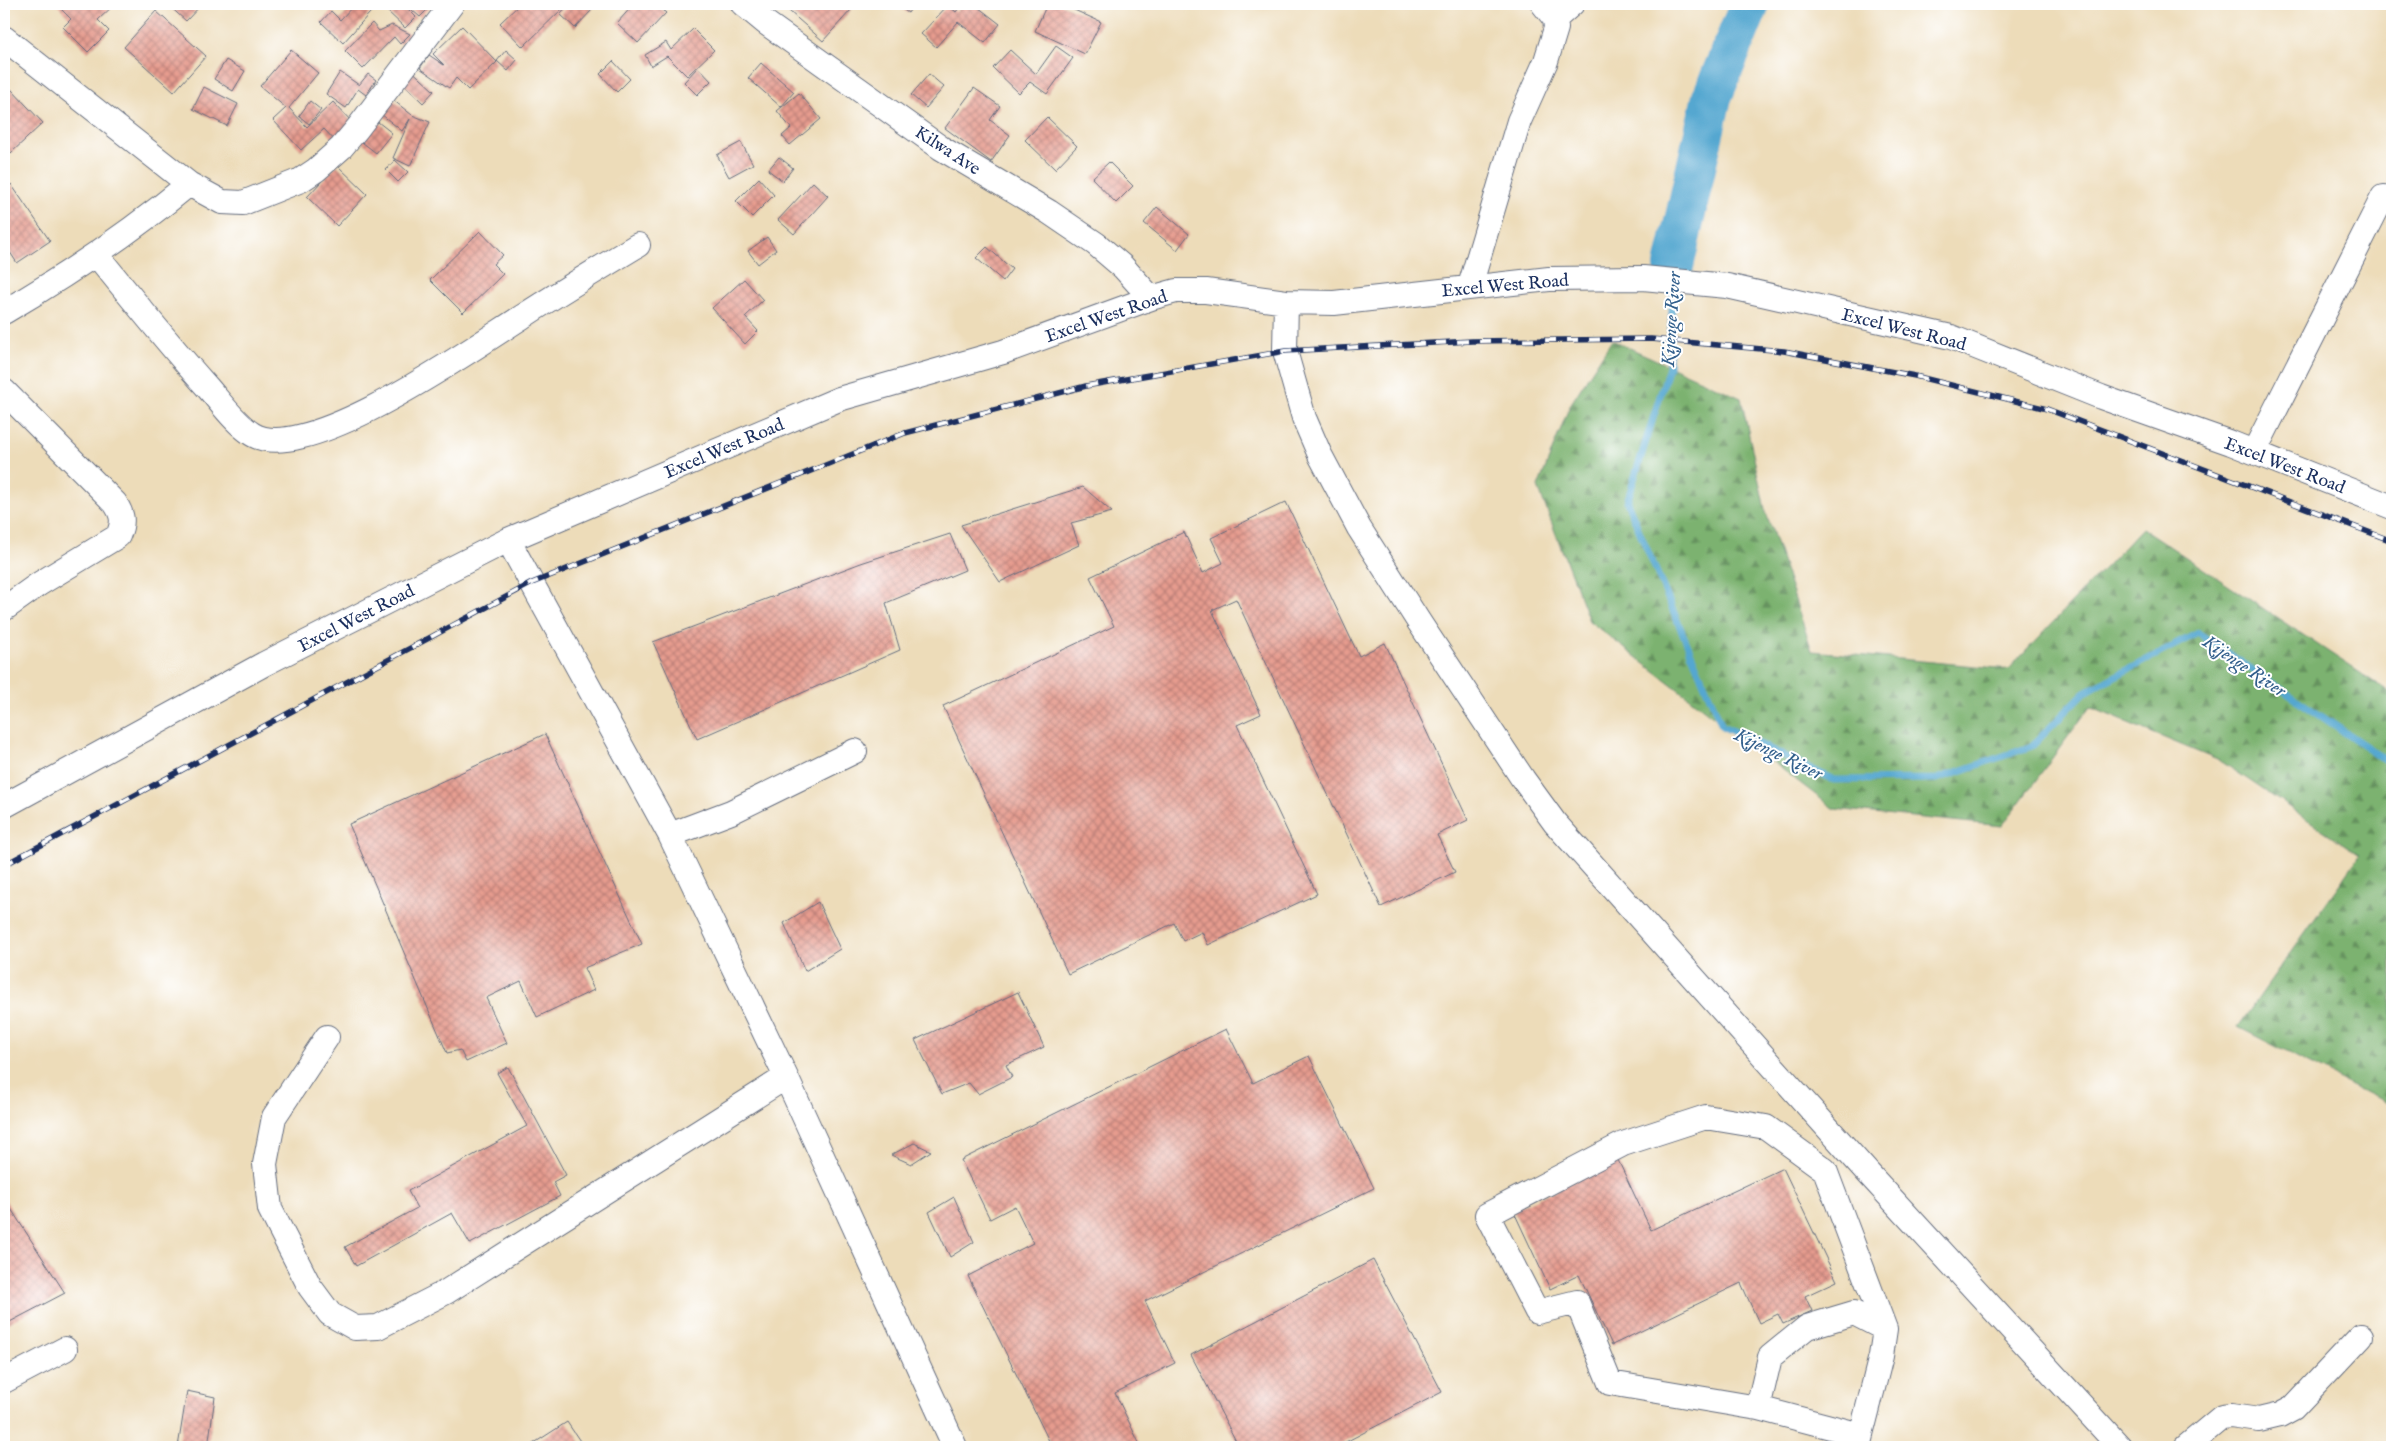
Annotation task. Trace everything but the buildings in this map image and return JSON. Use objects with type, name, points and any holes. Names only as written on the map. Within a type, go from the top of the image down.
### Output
[{"type":"street","points":[[4,38],[189,184],[222,202],[243,203],[301,180],[316,170],[341,148],[452,4]]},
{"type":"street","name":"Kilwa Ave","points":[[744,4],[766,23],[940,148],[1049,212],[1096,244],[1123,267],[1151,298]]},
{"type":"street","points":[[1470,286],[1519,121],[1546,61],[1556,28],[1556,9]]},
{"type":"street","points":[[4,312],[140,224],[189,184]]},
{"type":"street","points":[[2254,452],[2382,197]]},
{"type":"street","points":[[96,254],[169,345],[232,416],[252,435],[271,441],[292,439],[316,433],[374,407],[446,366],[638,245]]},
{"type":"street","name":"Excel West Road","points":[[4,806],[256,669],[508,540],[839,399],[1003,352],[1151,298],[1176,292],[1206,291],[1286,302],[1334,303],[1470,286],[1549,279],[1643,278],[1727,286],[1951,337],[2101,397],[2254,452],[2392,507]]},
{"type":"street","points":[[1286,302],[1284,351],[1304,418],[1320,455],[1359,528],[1523,779],[1555,823],[1868,1173],[2120,1447]]},
{"type":"street","points":[[4,391],[115,503],[121,512],[123,524],[118,536],[39,584],[4,609]]},
{"type":"street","points":[[508,540],[670,835],[786,1077],[955,1447]]},
{"type":"street","points":[[670,835],[731,812],[855,751]]},
{"type":"street","points":[[327,1037],[274,1117],[265,1164],[270,1209],[310,1287],[330,1314],[355,1328],[378,1327],[446,1292],[786,1077]]},
{"type":"street","points":[[1706,1117],[1766,1127],[1825,1170],[1885,1329],[1881,1356],[1859,1441],[1758,1408],[1610,1383],[1577,1302],[1537,1312],[1487,1215],[1623,1144],[1706,1117]]},
{"type":"street","points":[[1758,1408],[1770,1357],[1807,1327],[1854,1313],[1885,1329]]},
{"type":"street","points":[[2186,1447],[2222,1417],[2231,1416],[2258,1420],[2280,1416],[2294,1408],[2361,1336]]},
{"type":"street","points":[[4,1380],[65,1349]]},
{"type":"green space","points":[[1612,340],[1741,398],[1765,509],[1812,651],[2009,669],[2142,528],[2392,694],[2392,1106],[2238,1027],[2360,855],[2222,762],[2090,707],[2002,826],[1834,809],[1589,621],[1538,487],[1570,405]]},
{"type":"waterway","name":"Kijenge River","points":[[1674,266],[1712,97],[1750,4]]},
{"type":"waterway","name":"Kijenge River","points":[[1674,266],[1669,367],[1627,502],[1722,726],[1834,780],[1937,779],[2032,746],[2085,692],[2198,633],[2392,764]]},
{"type":"railway","points":[[4,865],[532,583],[905,433],[1086,386],[1285,351],[1472,341],[1651,339],[1784,351],[1915,376],[2047,409],[2392,541]]}]
